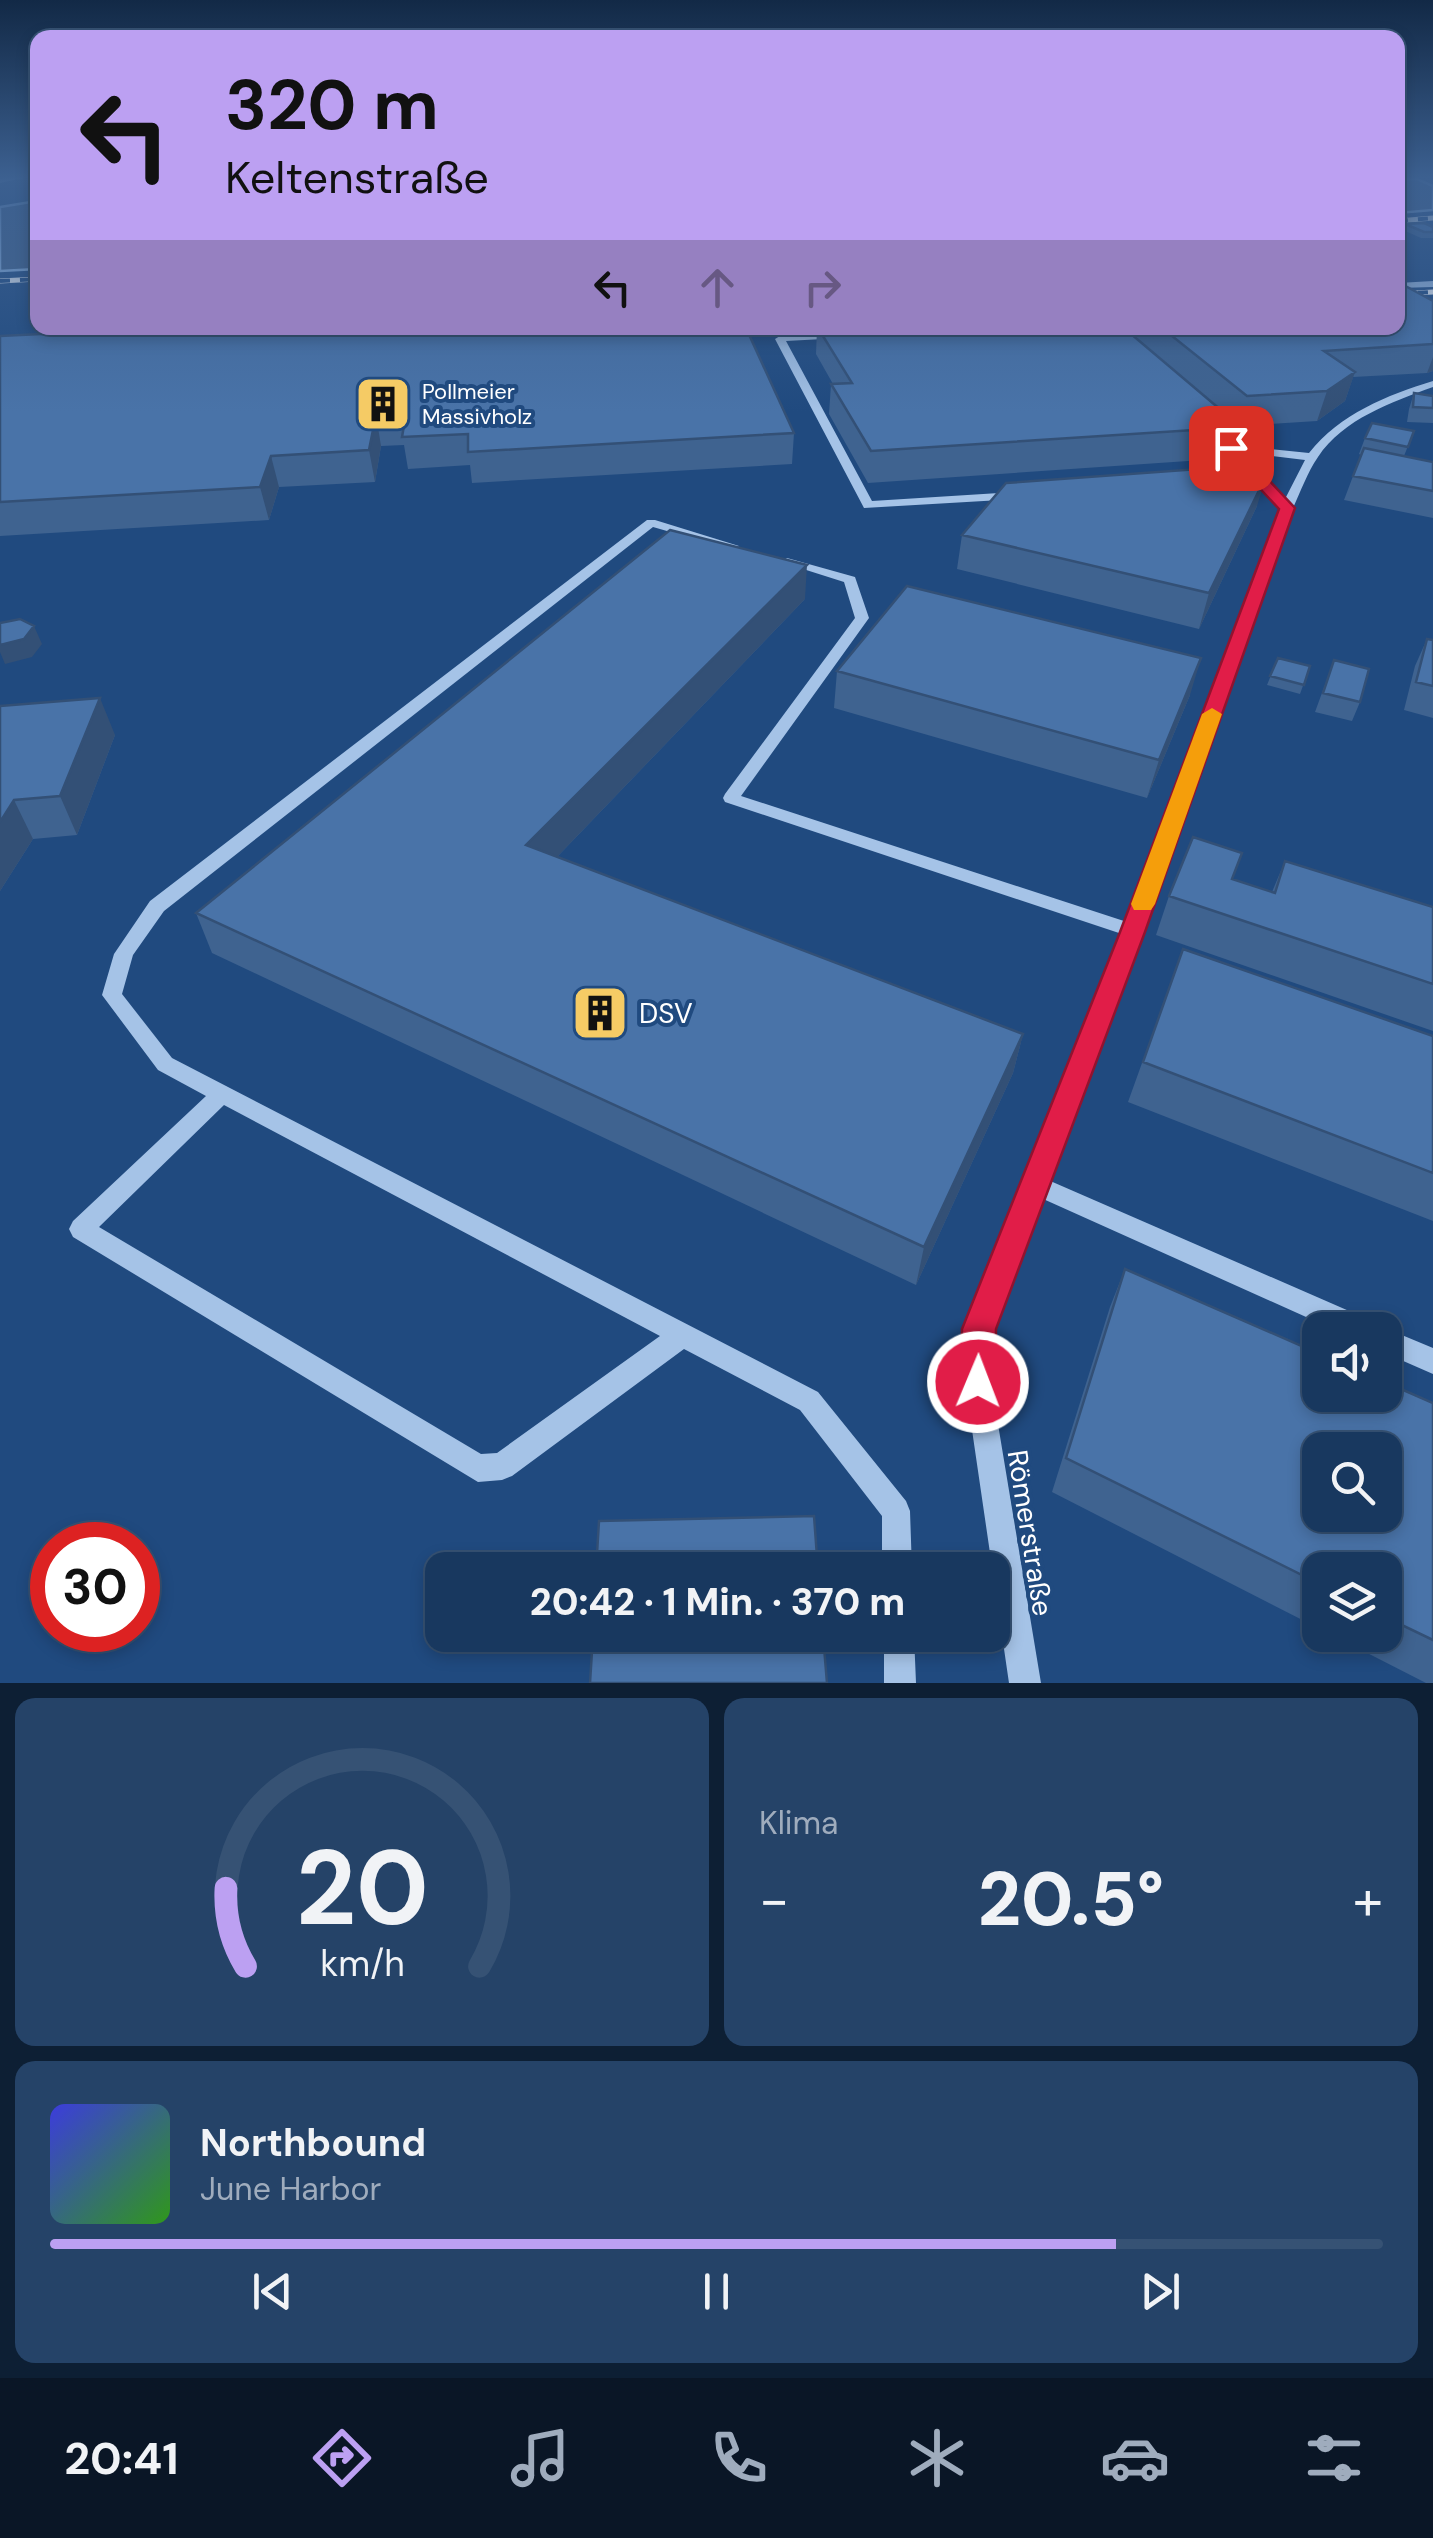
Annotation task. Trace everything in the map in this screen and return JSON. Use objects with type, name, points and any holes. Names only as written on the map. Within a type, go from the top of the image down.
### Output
[{"type":"street","points":[[1405,286],[1433,284]]},
{"type":"street","points":[[854,335],[780,339],[868,504],[1023,495]]},
{"type":"street","name":"Römerstraße","points":[[1025,1683],[978,1382],[979,1329],[1032,1182],[1132,932],[1288,508],[1312,456],[1354,420],[1388,400],[1433,384]]},
{"type":"street","points":[[1202,422],[1288,508]]},
{"type":"street","points":[[1231,448],[1312,456]]},
{"type":"street","points":[[1236,482],[1260,479]]},
{"type":"street","points":[[897,1552],[896,1511],[810,1402],[165,1064],[112,996],[124,954],[157,906],[652,522],[850,580],[862,618],[730,798],[1132,932]]},
{"type":"street","points":[[222,1094],[81,1229],[478,1468],[502,1466],[683,1335]]},
{"type":"street","points":[[1032,1182],[1323,1312]]},
{"type":"street","points":[[1402,1347],[1433,1361]]},
{"type":"street","points":[[899,1652],[900,1683]]},
{"type":"water","points":[[0,256],[30,256],[30,269],[0,271]]},
{"type":"building","points":[[1405,286],[1433,301],[1433,344],[1324,351],[1355,372],[1327,391],[1247,396],[1171,335],[1405,335]]},
{"type":"building","name":"Pollmeier Massivholz","points":[[749,335],[794,433],[468,452],[468,434],[402,437],[406,414],[376,415],[369,450],[271,456],[260,487],[0,502],[0,336]]},
{"type":"building","points":[[822,335],[1132,335],[1241,427],[871,451],[831,384],[852,383]]},
{"type":"building","points":[[1414,393],[1433,396],[1433,408],[1413,407]]},
{"type":"building","points":[[1372,423],[1414,431],[1408,447],[1365,438]]},
{"type":"building","points":[[1364,448],[1433,462],[1433,491],[1353,476]]},
{"type":"building","points":[[1254,465],[1267,474],[1209,593],[962,535],[1006,483]]},
{"type":"building","points":[[670,530],[807,565],[526,845],[1023,1034],[924,1247],[196,913]]},
{"type":"building","points":[[907,586],[1201,658],[1159,760],[837,671]]},
{"type":"building","points":[[20,619],[34,626],[24,639],[0,645],[0,623]]},
{"type":"building","points":[[1427,639],[1433,640],[1433,686],[1416,682]]},
{"type":"building","points":[[1278,658],[1310,666],[1304,685],[1270,676]]},
{"type":"building","points":[[1334,660],[1369,669],[1360,702],[1323,693]]},
{"type":"building","points":[[100,698],[60,796],[14,800],[0,822],[0,706]]},
{"type":"building","points":[[1193,837],[1242,853],[1232,879],[1275,893],[1285,861],[1433,907],[1433,984],[1169,896]]},
{"type":"building","points":[[1183,949],[1433,1036],[1433,1173],[1143,1062]]},
{"type":"building","points":[[1125,1269],[1302,1346],[1302,1412],[1402,1412],[1402,1389],[1433,1403],[1433,1640],[1402,1625],[1402,1552],[1302,1552],[1302,1575],[1066,1458]]},
{"type":"building","points":[[814,1516],[817,1552],[597,1552],[599,1521]]},
{"type":"building","points":[[592,1652],[824,1652],[827,1683],[590,1683]]},
{"type":"railway","points":[[0,281],[30,279]]},
{"type":"railway","points":[[1405,294],[1433,292]]},
{"type":"slow traffic","points":[[1143,904],[1212,714]]},
{"type":"place","name":"Pollmeier Massivholz","points":[[383,404]]},
{"type":"place","name":"DSV","points":[[600,1013]]},
{"type":"route","points":[[978,1382],[979,1329],[1032,1182],[1132,932],[1288,508],[1231,448]]}]
